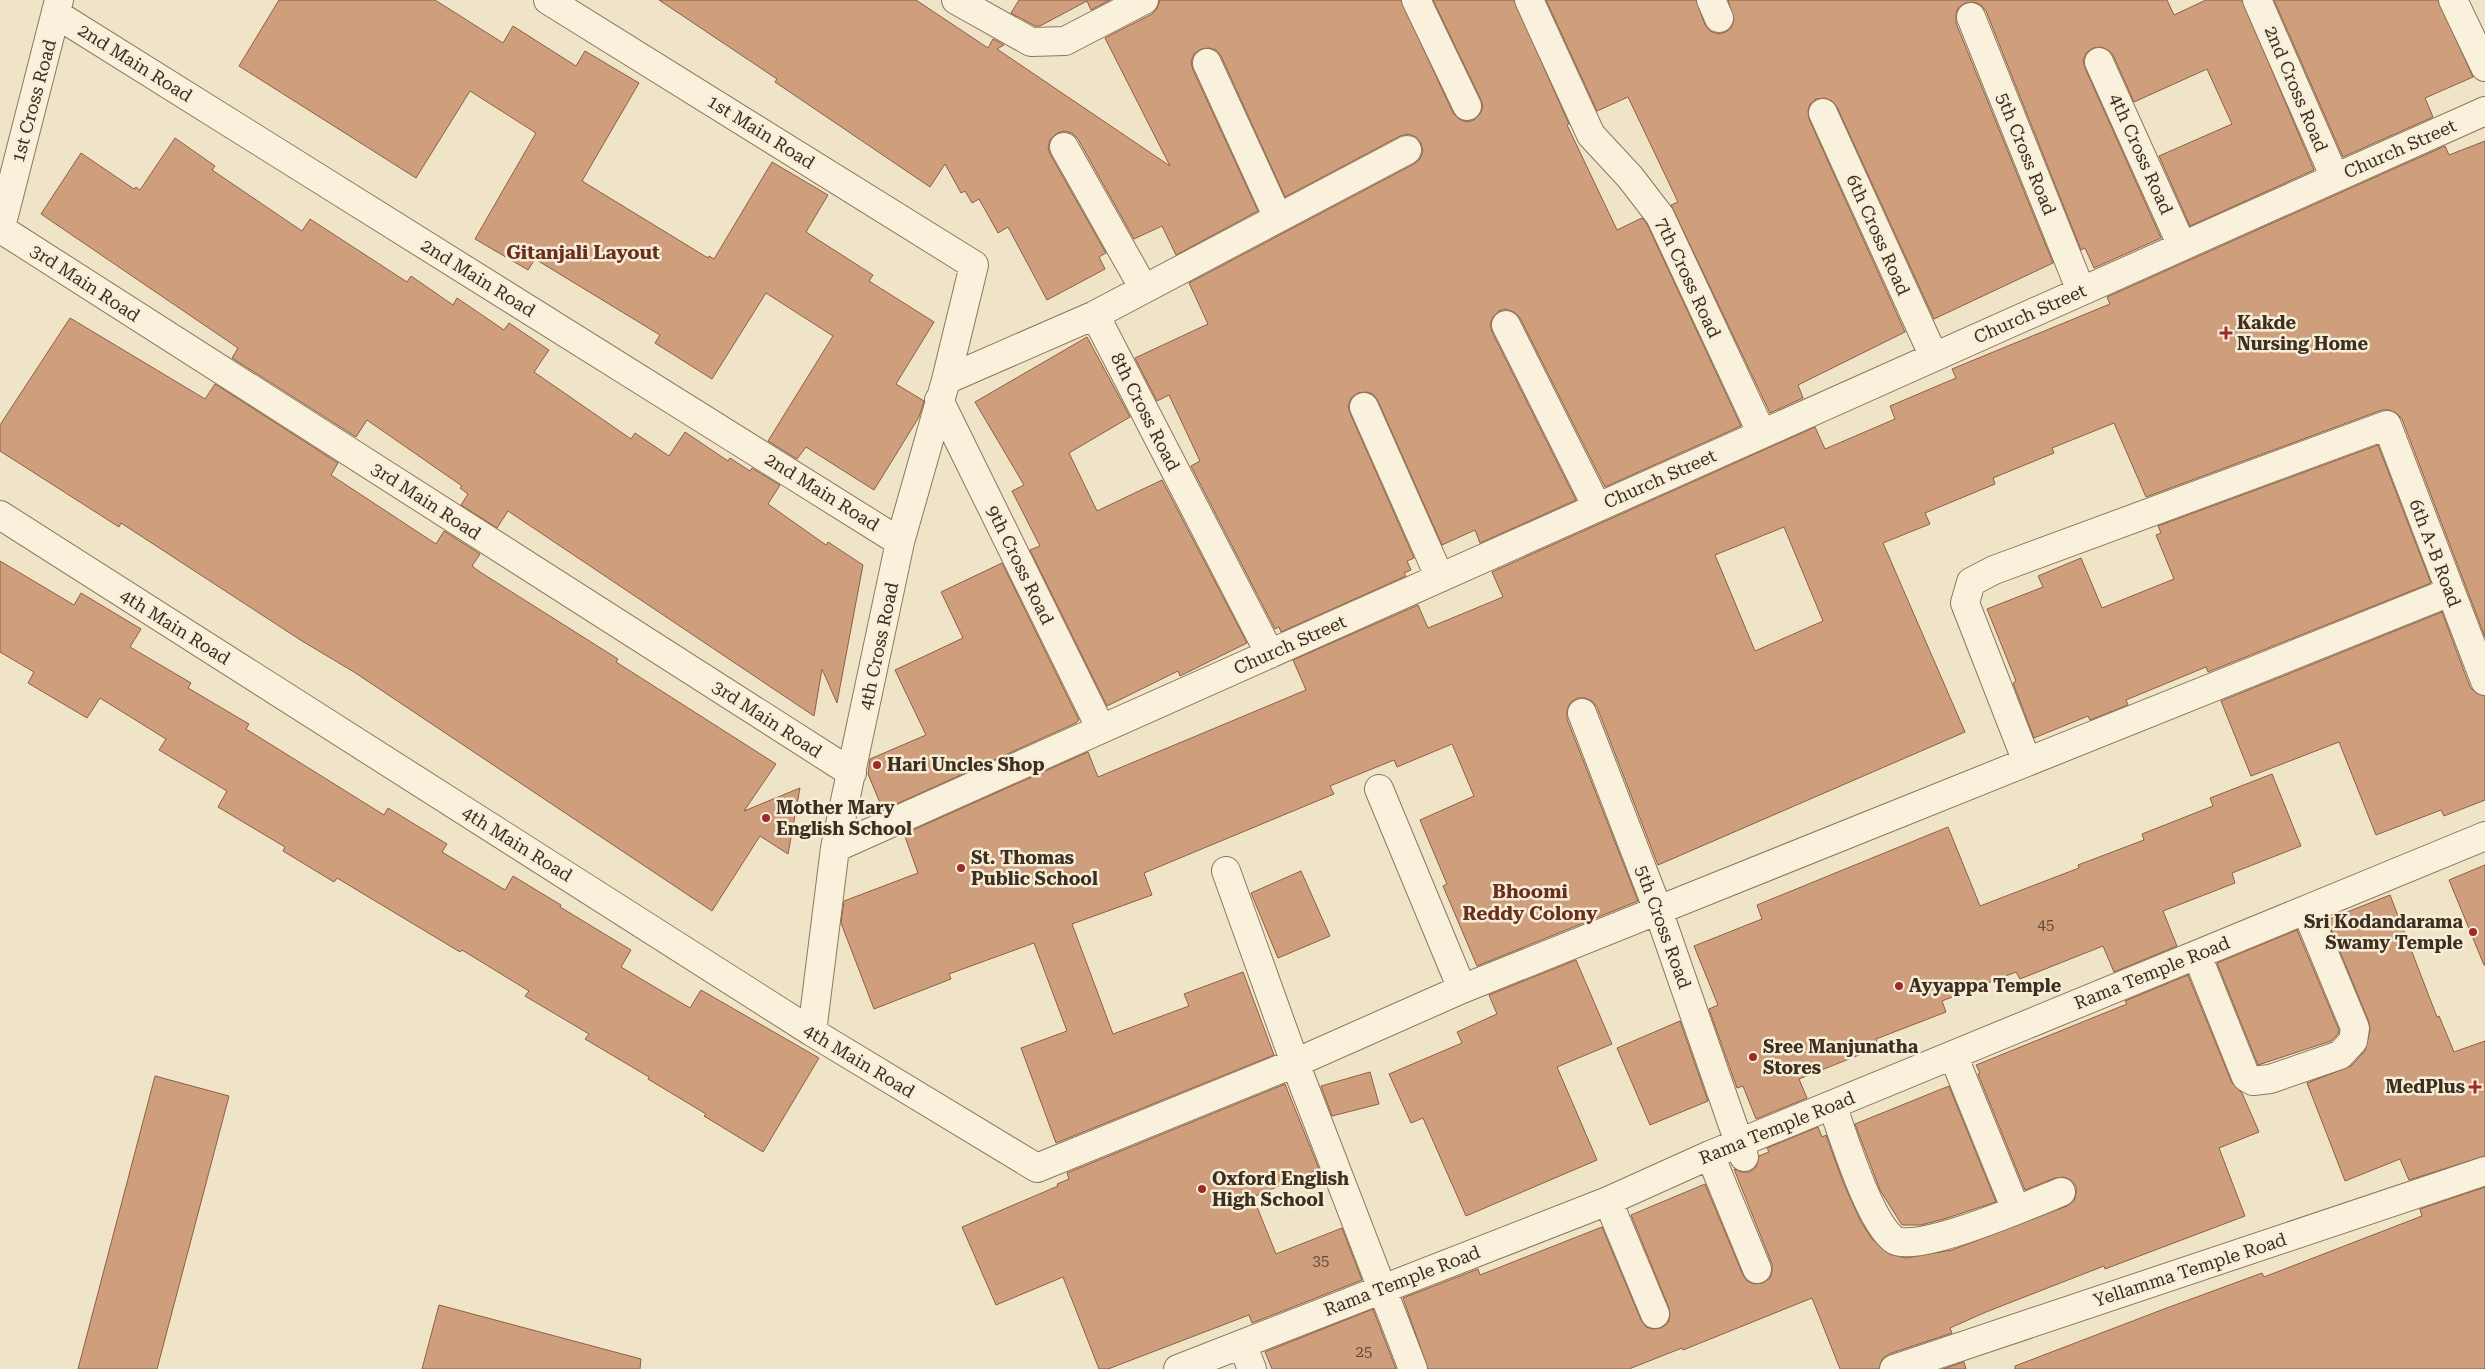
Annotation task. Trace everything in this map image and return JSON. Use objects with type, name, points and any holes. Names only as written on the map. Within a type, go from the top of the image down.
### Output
[{"type":"street","name":"1st Main Road","points":[[548,0],[974,265]]},
{"type":"street","points":[[956,0],[1031,42],[1066,41],[1144,0]]},
{"type":"street","points":[[1416,0],[1467,106]]},
{"type":"street","name":"7th Cross Road","points":[[1529,0],[1591,135],[1630,177],[1660,216],[1762,434]]},
{"type":"street","name":"2nd Cross Road","points":[[2257,0],[2335,178]]},
{"type":"street","points":[[2453,0],[2485,67]]},
{"type":"street","name":"1st Cross Road","points":[[0,230],[58,7]]},
{"type":"street","name":"2nd Main Road","points":[[58,7],[900,542]]},
{"type":"street","name":"5th Cross Road","points":[[1971,17],[2081,291]]},
{"type":"street","name":"4th Cross Road","points":[[2099,62],[2182,246]]},
{"type":"street","points":[[1207,63],[1278,218]]},
{"type":"street","name":"Church Street","points":[[835,848],[2485,111]]},
{"type":"street","name":"6th Cross Road","points":[[1823,113],[1934,357]]},
{"type":"street","points":[[1064,147],[1144,289]]},
{"type":"street","points":[[943,390],[1095,315],[1407,150]]},
{"type":"street","name":"3rd Main Road","points":[[0,230],[852,774]]},
{"type":"street","name":"4th Cross Road","points":[[812,1032],[835,848],[900,542],[943,390],[974,265]]},
{"type":"street","name":"8th Cross Road","points":[[1095,315],[1270,654]]},
{"type":"street","points":[[1506,326],[1597,508]]},
{"type":"street","name":"9th Cross Road","points":[[943,390],[1101,729]]},
{"type":"street","points":[[1364,407],[1440,578]]},
{"type":"street","name":"6th A-B Road","points":[[2027,762],[1965,603],[1972,582],[2003,566],[2387,425],[2485,681]]},
{"type":"street","name":"4th Main Road","points":[[0,515],[812,1032],[1037,1168],[1295,1063]]},
{"type":"street","points":[[1295,1063],[1462,990],[1658,910],[2450,592]]},
{"type":"street","name":"5th Cross Road","points":[[1582,713],[1658,910],[1741,1150]]},
{"type":"street","points":[[1379,789],[1462,990]]},
{"type":"street","name":"Rama Temple Road","points":[[1178,1369],[1381,1290],[1661,1185],[1783,1131],[1835,1114],[2228,947],[2306,910],[2485,836]]},
{"type":"street","points":[[1226,871],[1295,1063],[1413,1369]]},
{"type":"street","points":[[2228,947],[2246,1077],[2253,1081],[2270,1079],[2340,1055],[2353,1041],[2355,1028],[2306,910]]},
{"type":"street","points":[[1956,1062],[2016,1210]]},
{"type":"street","points":[[1835,1114],[1872,1211],[1894,1241],[1906,1244],[1931,1241],[2061,1192]]},
{"type":"street","name":"Yellamma Temple Road","points":[[1894,1369],[2485,1171]]},
{"type":"street","points":[[1661,1185],[1757,1269]]},
{"type":"street","points":[[1655,1314],[1661,1185]]},
{"type":"street","points":[[1242,1344],[1252,1369]]},
{"type":"building","points":[[279,0],[435,0],[503,43],[513,26],[576,66],[585,51],[639,83],[582,181],[708,258],[709,256],[714,259],[772,162],[828,195],[806,232],[873,275],[869,281],[934,322],[896,384],[924,401],[919,417],[874,490],[806,447],[797,459],[768,441],[833,336],[766,293],[712,379],[655,343],[660,335],[535,259],[528,270],[475,239],[536,133],[470,91],[416,178],[239,66]]},
{"type":"building","points":[[659,0],[916,0],[988,48],[993,39],[1004,45],[997,49],[1170,166],[1105,38],[1152,14],[1160,0],[1401,0],[1453,113],[1459,119],[1466,122],[1474,120],[1480,114],[1483,107],[1433,0],[1514,0],[1569,124],[1567,125],[1617,230],[1642,218],[1647,224],[1741,426],[1605,487],[1520,318],[1514,312],[1506,309],[1499,311],[1493,317],[1490,325],[1492,332],[1576,500],[1480,543],[1475,530],[1442,545],[1378,401],[1373,394],[1366,392],[1358,393],[1351,398],[1348,406],[1350,413],[1414,558],[1407,561],[1411,570],[1404,573],[1406,576],[1281,632],[1279,627],[1275,629],[1191,466],[1200,461],[1169,395],[1157,401],[1135,358],[1208,324],[1189,283],[1414,164],[1420,159],[1423,151],[1421,143],[1416,137],[1408,134],[1400,136],[1285,197],[1221,56],[1216,50],[1209,48],[1201,49],[1194,54],[1191,62],[1193,70],[1258,211],[1176,255],[1162,226],[1134,239],[1078,139],[1072,133],[1064,131],[1057,133],[1050,140],[1048,147],[1050,154],[1106,253],[1099,257],[1105,269],[1047,300],[1008,227],[998,233],[979,199],[972,203],[965,191],[961,193],[945,164],[930,187],[775,82],[777,79]]},
{"type":"building","points":[[1019,0],[1110,0],[1091,10],[1087,1],[1040,26],[1035,26],[1011,13]]},
{"type":"building","points":[[1546,0],[1696,0],[1705,25],[1710,31],[1718,34],[1726,32],[1731,28],[1734,20],[1728,0],[2167,0],[2174,15],[2206,0],[2242,0],[2314,170],[2190,226],[2159,156],[2232,124],[2207,69],[2134,102],[2113,55],[2101,47],[2093,48],[2086,53],[2083,61],[2085,68],[2161,238],[2094,268],[2085,248],[2081,250],[1986,11],[1981,5],[1974,2],[1965,3],[1958,8],[1956,23],[2053,263],[1934,319],[1837,107],[1832,101],[1825,98],[1816,99],[1810,104],[1808,111],[1809,119],[1905,332],[1798,385],[1803,398],[1770,413],[1671,205],[1678,202],[1628,97],[1597,111]]},
{"type":"building","points":[[2274,0],[2438,0],[2473,77],[2425,98],[2433,117],[2343,157]]},
{"type":"building","points":[[175,138],[215,166],[212,170],[302,231],[310,219],[407,282],[411,276],[453,305],[457,298],[504,330],[509,323],[549,350],[534,372],[631,439],[635,433],[669,456],[685,432],[728,461],[730,458],[750,471],[752,468],[780,485],[768,504],[826,545],[828,542],[863,565],[837,703],[822,669],[814,716],[508,511],[497,528],[461,505],[468,494],[460,488],[462,486],[367,420],[356,437],[232,358],[238,348],[41,214],[81,153],[134,189],[136,187],[140,190]]},
{"type":"building","points":[[2485,141],[2485,637],[2402,419],[2396,413],[2382,410],[2146,497],[2114,423],[2052,448],[2054,453],[1993,478],[1995,484],[1925,513],[1930,524],[1883,543],[1965,732],[1658,865],[1597,707],[1592,701],[1585,698],[1577,698],[1570,703],[1567,710],[1567,719],[1638,901],[1477,966],[1443,886],[1447,884],[1420,820],[1474,796],[1452,744],[1397,767],[1394,760],[1330,786],[1334,794],[1144,873],[1152,895],[1072,924],[1113,1034],[1189,1006],[1184,994],[1243,972],[1274,1055],[1056,1143],[1021,1048],[1067,1031],[1034,943],[949,974],[951,979],[874,1009],[841,923],[844,901],[918,873],[904,834],[1088,752],[1098,777],[1306,690],[1293,660],[1418,605],[1428,628],[1503,597],[1492,572],[1815,427],[1825,449],[1895,419],[1890,406],[1956,378],[1952,369],[2110,304],[2107,297],[2445,146],[2449,155]],"holes":[[[1784,527],[1823,621],[1755,651],[1715,555]]]},
{"type":"building","points":[[70,318],[205,399],[215,384],[338,463],[331,475],[436,544],[444,531],[480,554],[472,566],[480,572],[618,659],[616,662],[776,764],[744,811],[800,788],[788,854],[760,836],[712,911],[354,672],[302,641],[121,523],[119,527],[0,451],[0,425]]},
{"type":"building","points":[[1087,337],[1130,417],[1069,453],[1097,511],[1162,480],[1247,643],[1180,676],[1178,671],[1107,706],[1030,550],[1040,546],[1012,491],[1024,485],[975,402]]},
{"type":"building","points":[[2378,445],[2431,583],[2208,672],[2206,667],[2126,700],[2128,705],[2090,720],[2088,716],[2034,738],[2013,683],[2016,681],[1987,609],[2043,587],[2038,576],[2081,558],[2102,608],[2174,579],[2156,535],[2161,533],[2158,526]]},
{"type":"building","points":[[0,561],[74,605],[81,593],[141,629],[130,647],[191,683],[188,688],[249,724],[246,729],[384,815],[388,808],[447,844],[442,852],[505,890],[513,876],[561,905],[560,907],[631,950],[621,967],[690,1008],[701,990],[819,1058],[763,1152],[704,1116],[706,1114],[648,1079],[649,1077],[585,1039],[589,1034],[525,996],[529,991],[337,878],[334,882],[283,851],[285,847],[218,807],[227,791],[159,750],[166,739],[100,698],[87,718],[28,683],[34,672],[0,652]]},
{"type":"building","points":[[1002,563],[1079,720],[883,810],[868,774],[870,759],[926,735],[895,670],[963,638],[941,592]]},
{"type":"building","points":[[2442,612],[2470,687],[2476,693],[2485,696],[2485,800],[2444,816],[2441,810],[2376,835],[2339,742],[2251,776],[2221,701]]},
{"type":"building","points":[[2272,774],[2301,846],[2232,873],[2235,883],[2163,911],[2177,946],[2114,972],[2103,946],[2020,979],[2016,972],[1942,1001],[1946,1012],[1876,1039],[1879,1047],[1799,1079],[1807,1098],[1756,1119],[1743,1086],[1737,1088],[1709,1009],[1718,1005],[1694,946],[1762,919],[1757,905],[1948,827],[1980,906],[2079,868],[2078,865],[2144,840],[2142,834],[2213,806],[2210,798]]},
{"type":"building","points":[[2485,865],[2485,965],[2484,965],[2449,880]]},
{"type":"building","points":[[1301,871],[1330,936],[1278,958],[1251,893]]},
{"type":"building","points":[[2390,895],[2437,1017],[2439,1016],[2454,1052],[2485,1041],[2485,1156],[2409,1180],[2400,1159],[2345,1181],[2307,1083],[2351,1066],[2365,1051],[2370,1030],[2369,1022],[2327,920]]},
{"type":"building","points":[[2297,930],[2339,1030],[2338,1034],[2331,1041],[2258,1065],[2217,963]]},
{"type":"building","points":[[1576,960],[1612,1044],[1557,1067],[1597,1160],[1466,1216],[1423,1118],[1411,1123],[1389,1074],[1462,1043],[1457,1032],[1497,1014],[1489,995]]},
{"type":"building","points":[[2188,975],[2232,1083],[2242,1093],[2259,1132],[2219,1148],[2245,1216],[2105,1269],[2104,1266],[1986,1312],[1950,1328],[1952,1333],[1889,1354],[1882,1359],[1879,1369],[1840,1369],[1812,1298],[1683,1350],[1682,1348],[1629,1369],[1428,1369],[1403,1298],[1478,1269],[1480,1275],[1602,1227],[1641,1320],[1646,1327],[1653,1329],[1661,1328],[1668,1323],[1670,1316],[1669,1308],[1631,1215],[1705,1184],[1743,1275],[1747,1281],[1754,1284],[1763,1283],[1770,1278],[1772,1264],[1734,1169],[1750,1172],[1756,1167],[1759,1156],[1769,1152],[1767,1148],[1818,1127],[1822,1137],[1826,1135],[1843,1182],[1861,1222],[1872,1239],[1889,1254],[1906,1258],[1952,1250],[2067,1206],[2074,1201],[2076,1186],[2071,1180],[2064,1177],[2055,1178],[2025,1190],[1976,1065],[2127,1004],[2125,1001]]},
{"type":"building","points":[[1680,1021],[1708,1101],[1650,1125],[1617,1048]]},
{"type":"building","points":[[1370,1072],[1379,1104],[1332,1116],[1321,1086]]},
{"type":"building","points":[[155,1076],[229,1096],[157,1369],[78,1369]]},
{"type":"building","points":[[1285,1084],[1319,1169],[1253,1197],[1276,1254],[1342,1228],[1362,1280],[1252,1323],[1249,1315],[1108,1369],[1099,1369],[1063,1277],[996,1305],[962,1227],[1058,1186],[1057,1184],[1069,1179],[1067,1173]]},
{"type":"building","points":[[1949,1086],[1996,1202],[1921,1225],[1902,1225],[1880,1190],[1855,1124]]},
{"type":"building","points":[[2485,1187],[2485,1369],[2015,1369],[2015,1366],[2164,1309],[2262,1273],[2264,1277],[2422,1216],[2420,1209]]},
{"type":"building","points":[[439,1305],[641,1359],[640,1369],[422,1369]]},
{"type":"building","points":[[1373,1309],[1396,1369],[1272,1369],[1265,1352]]},
{"type":"building","points":[[1964,1362],[1966,1369],[1943,1369]]},
{"type":"place","name":"Kakde Nursing Home","points":[[2226,333]]},
{"type":"place","name":"Hari Uncles Shop","points":[[877,765]]},
{"type":"place","name":"Mother Mary English School","points":[[766,818]]},
{"type":"place","name":"St. Thomas Public School","points":[[961,868]]},
{"type":"place","name":"Sri Kodandarama Swamy Temple","points":[[2473,932]]},
{"type":"place","name":"Ayyappa Temple","points":[[1899,986]]},
{"type":"place","name":"Sree Manjunatha Stores","points":[[1753,1057]]},
{"type":"place","name":"MedPlus","points":[[2475,1087]]},
{"type":"place","name":"Oxford English High School","points":[[1202,1189]]},
{"type":"district","name":"Gitanjali Layout","points":[[583,252]]},
{"type":"district","name":"Bhoomi Reddy Colony","points":[[1530,902]]}]
